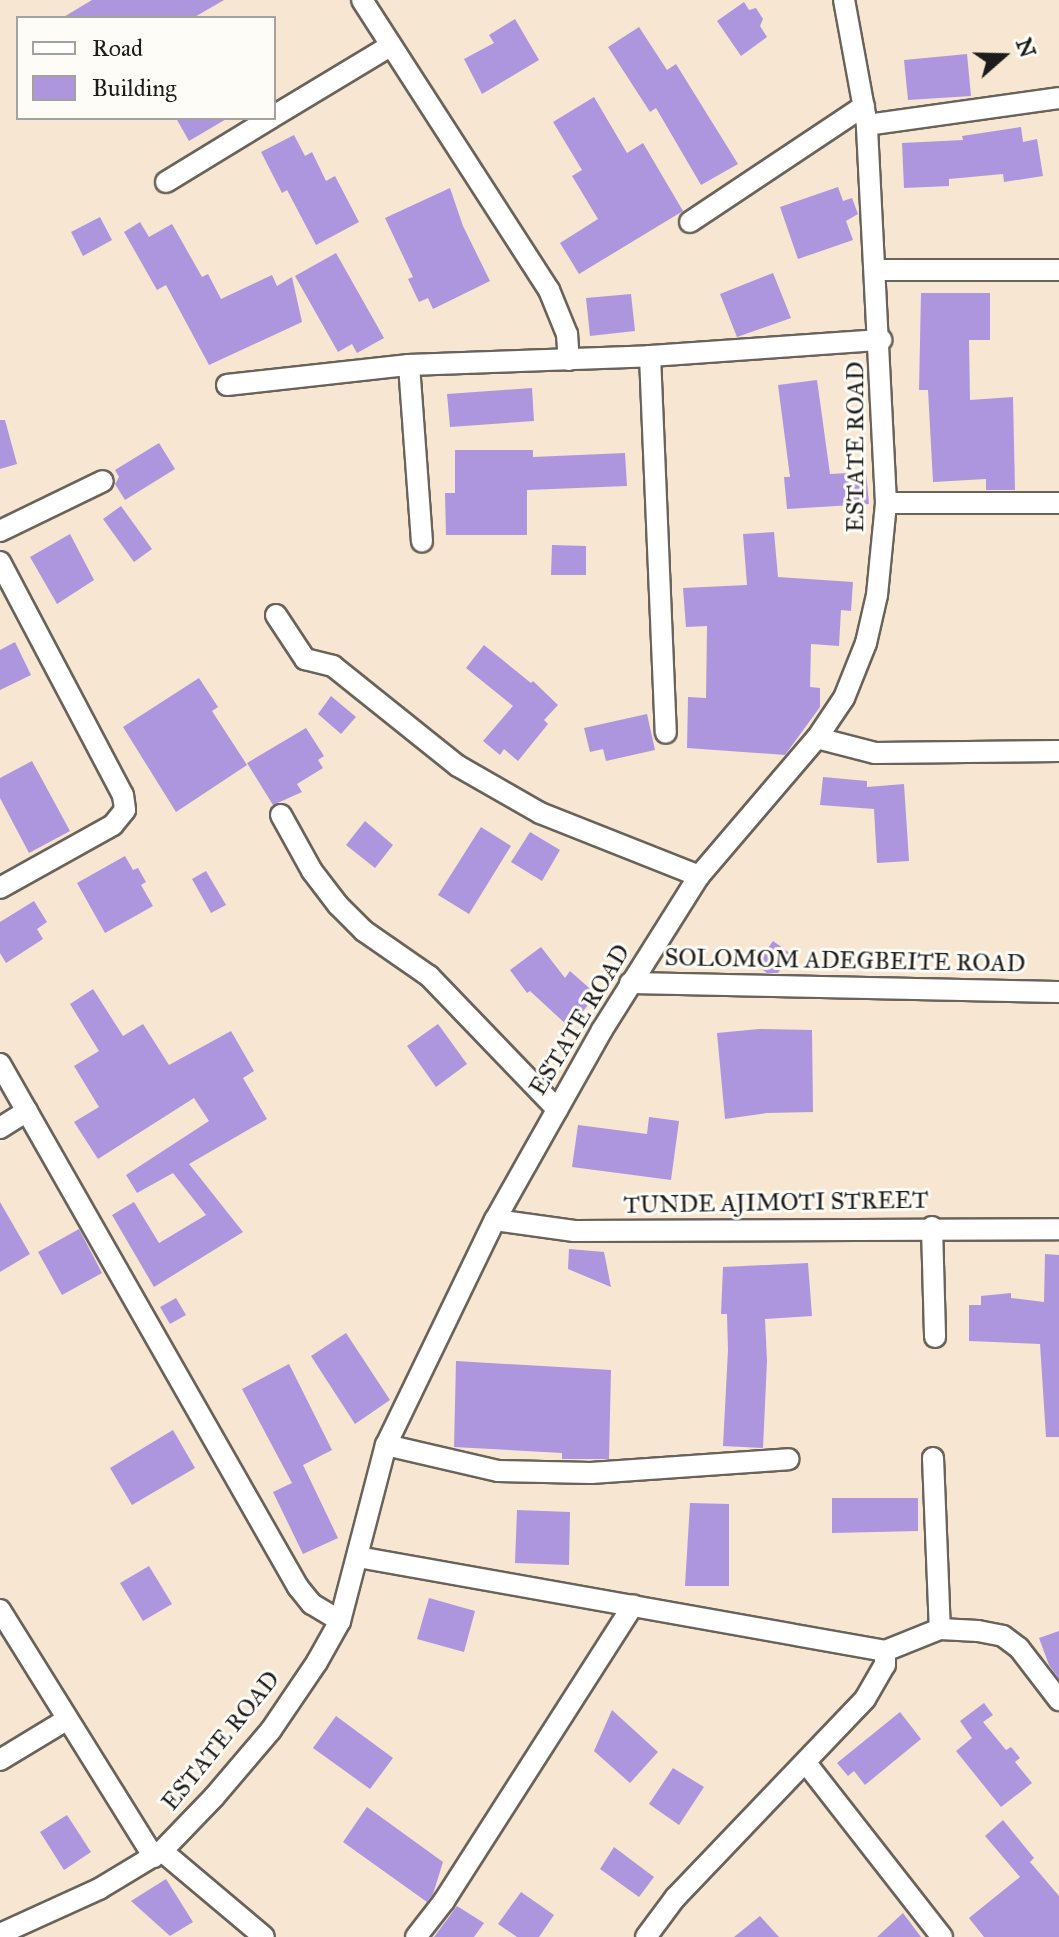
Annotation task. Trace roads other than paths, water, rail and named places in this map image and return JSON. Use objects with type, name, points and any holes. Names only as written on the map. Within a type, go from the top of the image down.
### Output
[{"type":"street","points":[[362,0],[549,290],[567,334],[569,360]]},
{"type":"street","name":"ESTATE ROAD","points":[[0,1934],[99,1889],[158,1854],[271,1730],[317,1662],[340,1621],[386,1445],[495,1220],[630,983],[699,876],[817,738],[844,698],[866,643],[877,595],[886,503],[881,340],[866,116],[844,0]]},
{"type":"street","points":[[276,115],[390,46]]},
{"type":"street","points":[[690,222],[866,116],[1059,98]]},
{"type":"street","points":[[166,182],[268,120]]},
{"type":"street","points":[[876,270],[1059,270]]},
{"type":"street","points":[[227,385],[409,365],[650,356],[881,340]]},
{"type":"street","points":[[650,356],[666,733]]},
{"type":"street","points":[[409,365],[422,542]]},
{"type":"street","points":[[0,531],[103,481]]},
{"type":"street","points":[[886,503],[1059,503]]},
{"type":"street","points":[[0,562],[123,795],[125,810],[113,825],[0,888]]},
{"type":"street","points":[[276,615],[305,659],[333,666],[458,766],[540,813],[699,876]]},
{"type":"street","points":[[817,738],[875,753],[1059,751]]},
{"type":"street","points":[[281,815],[312,871],[338,905],[364,931],[429,976],[557,1109]]},
{"type":"street","name":"SOLOMOM ADEGBEITE ROAD","points":[[630,983],[1059,992]]},
{"type":"street","points":[[0,1064],[298,1587],[312,1604],[340,1621]]},
{"type":"street","points":[[0,1128],[27,1111]]},
{"type":"street","name":"TUNDE AJIMOTI STREET","points":[[495,1220],[574,1231],[932,1227],[1059,1229]]},
{"type":"street","points":[[932,1227],[935,1337]]},
{"type":"street","points":[[386,1445],[498,1471],[591,1473],[789,1459]]},
{"type":"street","points":[[933,1458],[940,1629]]},
{"type":"street","points":[[358,1557],[885,1651],[940,1629],[1003,1636],[1019,1648],[1059,1700]]},
{"type":"street","points":[[416,1937],[444,1901],[633,1605]]},
{"type":"street","points":[[0,1610],[66,1720],[158,1854],[264,1937]]},
{"type":"street","points":[[646,1937],[675,1898],[806,1763],[879,1680],[885,1665],[885,1651]]},
{"type":"street","points":[[0,1760],[66,1720]]},
{"type":"street","points":[[806,1763],[942,1937]]}]
